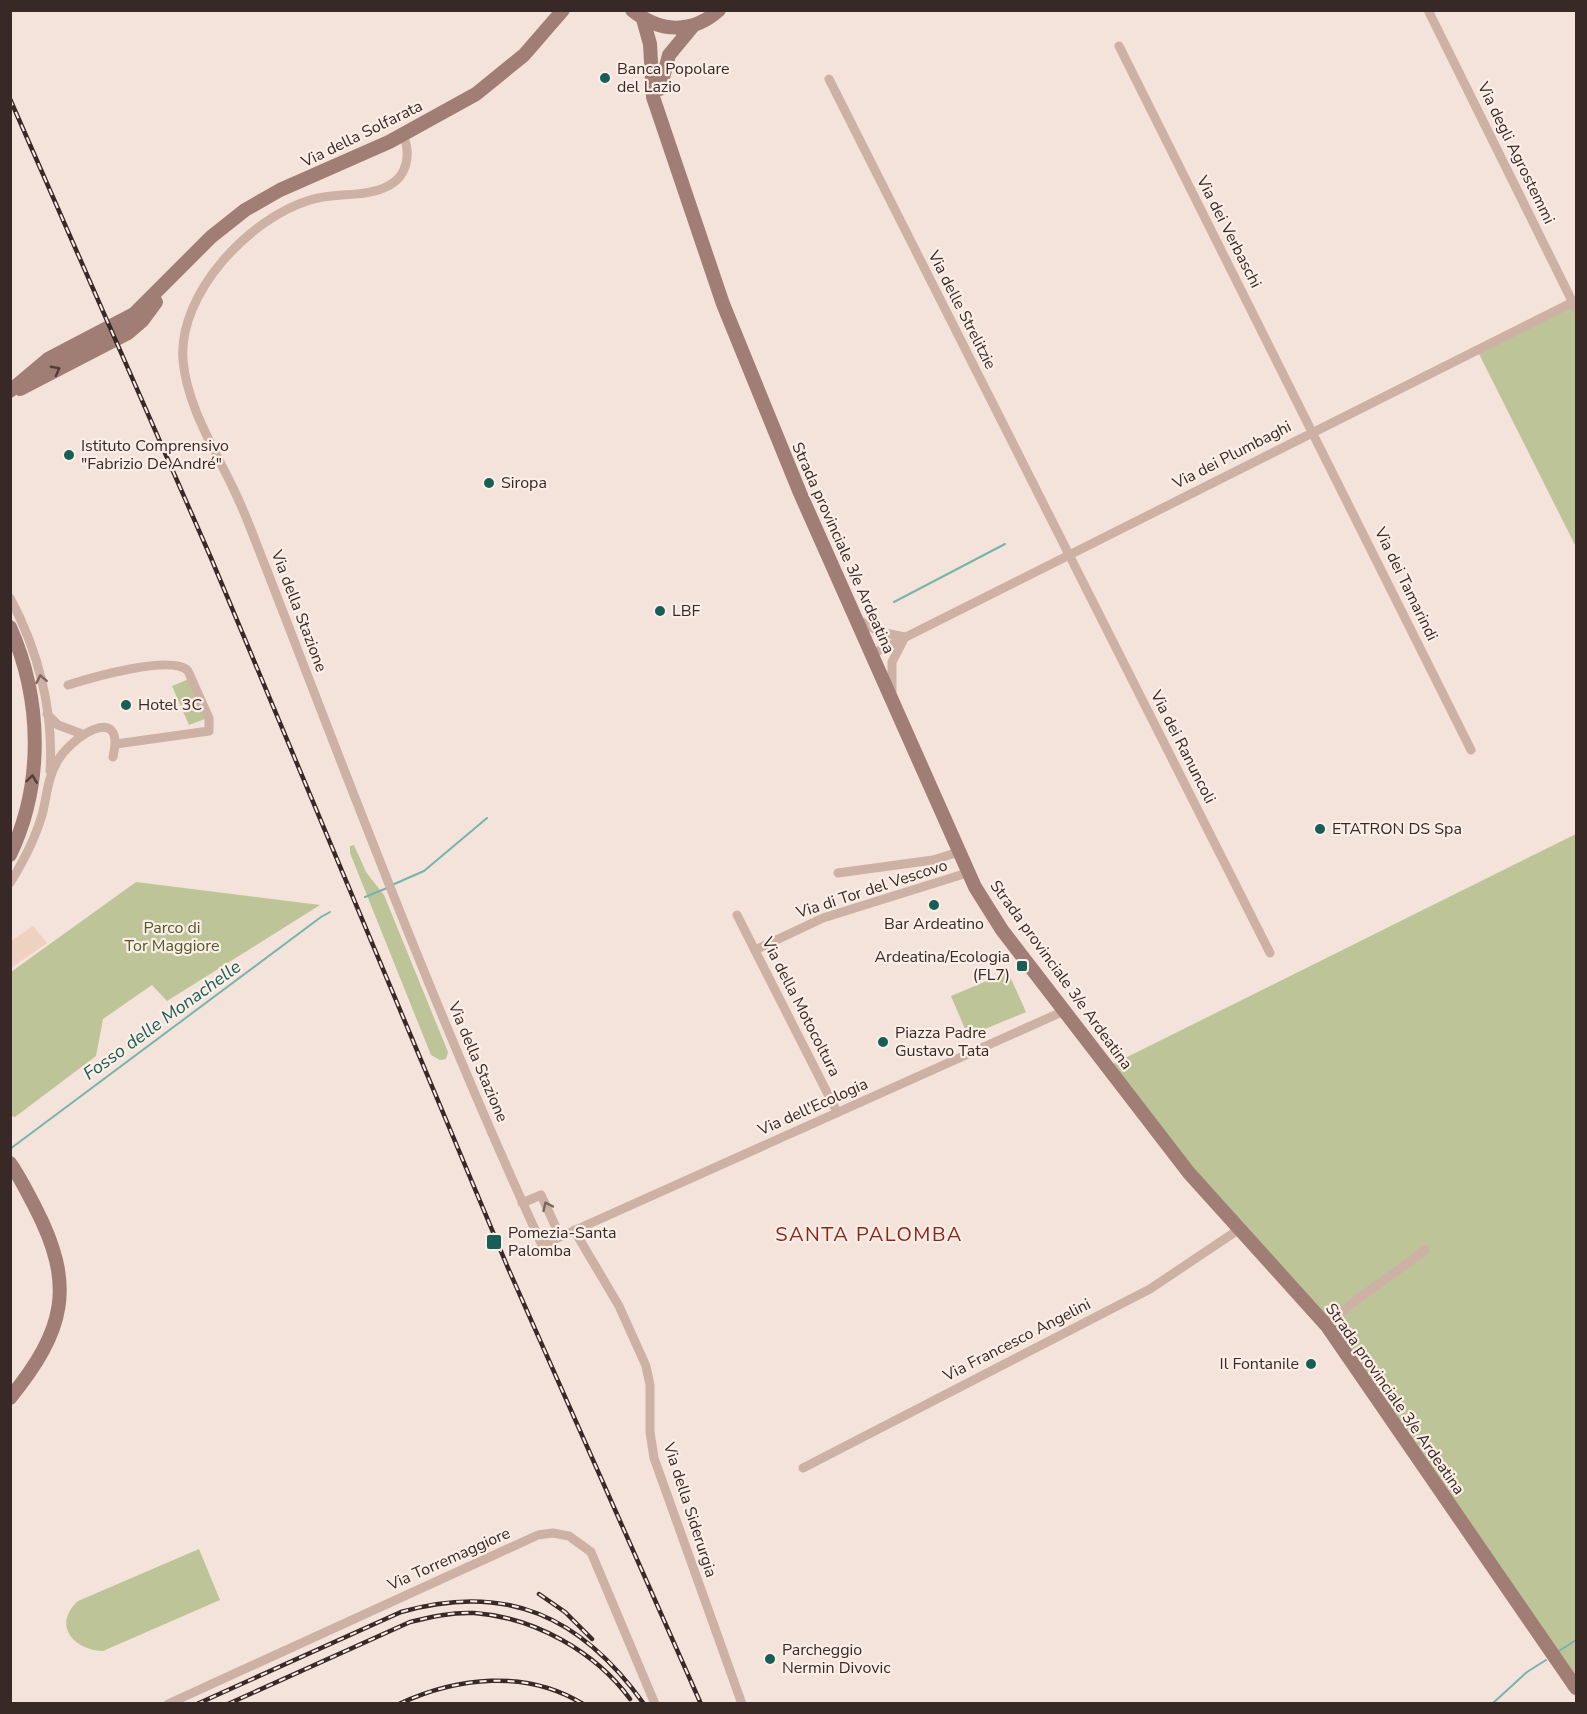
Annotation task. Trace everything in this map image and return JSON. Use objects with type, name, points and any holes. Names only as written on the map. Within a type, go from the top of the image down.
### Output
[{"type":"main road","points":[[536,43],[553,10]]},
{"type":"main road","name":"Via della Solfarata","points":[[10,392],[128,333],[148,314],[170,280],[211,237],[248,208],[280,190],[403,135],[476,94],[536,43],[563,10]]},
{"type":"main road","points":[[638,15],[667,28],[693,26],[721,11]]},
{"type":"main road","points":[[638,15],[650,44],[653,97],[660,119]]},
{"type":"main road","points":[[660,119],[660,89],[666,61],[693,26]]},
{"type":"main road","name":"Strada provinciale 3/e Ardeatina","points":[[660,119],[723,304],[749,370],[967,873],[1002,930],[1189,1173],[1327,1326],[1576,1688]]},
{"type":"main road","points":[[10,627],[24,643],[33,705],[35,755],[10,855]]},
{"type":"main road","points":[[10,1398],[25,1380],[53,1328],[58,1316],[60,1291],[59,1265],[51,1238],[12,1165]]},
{"type":"street","name":"Via degli Agrostemmi","points":[[1428,10],[1575,306]]},
{"type":"street","name":"Via dei Verbaschi","points":[[1119,46],[1313,430]]},
{"type":"street","name":"Via delle Strelitzie","points":[[829,79],[1068,554]]},
{"type":"street","name":"Via della Stazione","points":[[403,135],[407,150],[406,165],[392,184],[377,190],[329,196],[297,205],[267,223],[231,253],[213,274],[194,303],[185,333],[183,354],[186,376],[197,412],[243,509],[435,999],[522,1203],[542,1245],[560,1236]]},
{"type":"street","name":"Via dei Plumbaghi","points":[[872,654],[1313,430],[1575,306]]},
{"type":"street","name":"Via dei Tamarindi","points":[[1313,430],[1471,750]]},
{"type":"street","name":"Via dei Ranuncoli","points":[[1068,554],[1270,953]]},
{"type":"street","points":[[10,598],[24,643],[42,682],[50,755],[49,779],[38,827],[10,883]]},
{"type":"street","points":[[856,619],[880,632],[906,637],[892,662],[894,705]]},
{"type":"street","points":[[68,685],[99,676],[168,664],[182,666],[188,671],[209,718],[209,730],[202,734],[116,744]]},
{"type":"street","points":[[47,714],[58,725],[82,734]]},
{"type":"street","points":[[49,779],[58,759],[82,734],[93,728],[105,728],[113,732],[116,744],[113,757]]},
{"type":"street","points":[[35,755],[50,755]]},
{"type":"street","points":[[10,834],[20,822]]},
{"type":"street","points":[[838,873],[933,860],[958,852]]},
{"type":"street","name":"Via di Tor del Vescovo","points":[[755,950],[830,915],[967,873]]},
{"type":"street","name":"Via della Motocoltura","points":[[737,915],[837,1112]]},
{"type":"street","name":"Via dell'Ecologia","points":[[574,1230],[1064,1011]]},
{"type":"street","points":[[522,1203],[541,1195],[560,1236],[574,1230]]},
{"type":"street","name":"Via della Siderurgia","points":[[574,1230],[619,1306],[646,1366],[650,1385],[650,1432],[654,1458],[742,1704]]},
{"type":"street","name":"Via Francesco Angelini","points":[[803,1468],[1150,1289],[1238,1230]]},
{"type":"street","points":[[1327,1326],[1350,1305],[1425,1250]]},
{"type":"street","name":"Via Torremaggiore","points":[[168,1704],[538,1535],[553,1533],[577,1539],[593,1555],[655,1704]]},
{"type":"green space","points":[[1573,302],[1576,309],[1576,547],[1477,350]]},
{"type":"green space","points":[[189,679],[205,719],[189,725],[172,686]]},
{"type":"green space","points":[[1576,834],[1576,1687],[1354,1364],[1107,1067]]},
{"type":"green space","points":[[354,845],[366,872],[384,895],[448,1052],[446,1059],[440,1060],[431,1055],[350,853],[350,846]]},
{"type":"green space","name":"Parco di Tor Maggiore","points":[[136,882],[320,905],[167,1001],[152,985],[103,1019],[96,1056],[15,1117],[11,1116],[11,972]]},
{"type":"green space","points":[[1008,972],[1026,1012],[968,1036],[951,996]]},
{"type":"green space","points":[[199,1549],[220,1600],[103,1651],[83,1646],[70,1635],[67,1619],[70,1610],[78,1601]]},
{"type":"shaded area","points":[[33,926],[47,943],[11,968],[11,941]]},
{"type":"waterway","name":"Fosso delle Monachelle","points":[[894,602],[1005,544]]},
{"type":"waterway","name":"Fosso delle Monachelle","points":[[392,885],[424,871],[487,818]]},
{"type":"waterway","name":"Fosso delle Monachelle","points":[[365,897],[387,888]]},
{"type":"waterway","name":"Fosso delle Monachelle","points":[[10,1149],[330,912]]},
{"type":"waterway","points":[[1559,1651],[1576,1640]]},
{"type":"waterway","points":[[1492,1704],[1527,1672],[1546,1660]]},
{"type":"railway","points":[[10,99],[211,558],[508,1268],[701,1704]]},
{"type":"railway","points":[[539,1594],[565,1612],[592,1639]]},
{"type":"railway","points":[[197,1704],[401,1612],[439,1604],[474,1601],[507,1605],[538,1614],[567,1628],[594,1648],[620,1674],[644,1704]]},
{"type":"railway","points":[[228,1704],[410,1622],[442,1615],[466,1613],[518,1621],[561,1640],[599,1666],[630,1699]]},
{"type":"railway","points":[[399,1704],[444,1688],[491,1681],[538,1685],[583,1704]]},
{"type":"place","name":"Banca Popolare del Lazio","points":[[605,78]]},
{"type":"place","name":"Istituto Comprensivo \"Fabrizio De André\"","points":[[69,455]]},
{"type":"place","name":"Siropa","points":[[489,483]]},
{"type":"place","name":"LBF","points":[[660,611]]},
{"type":"place","name":"Hotel 3C","points":[[126,705]]},
{"type":"place","name":"ETATRON DS Spa","points":[[1320,829]]},
{"type":"place","name":"Bar Ardeatino","points":[[934,905]]},
{"type":"place","name":"Ardeatina/Ecologia (FL7)","points":[[1022,966]]},
{"type":"place","name":"Piazza Padre Gustavo Tata","points":[[883,1042]]},
{"type":"place","name":"Pomezia-Santa Palomba","points":[[494,1242]]},
{"type":"place","name":"Il Fontanile","points":[[1311,1364]]},
{"type":"place","name":"Parcheggio Nermin Divovic","points":[[770,1659]]},
{"type":"district","name":"SANTA PALOMBA","points":[[869,1234]]}]
